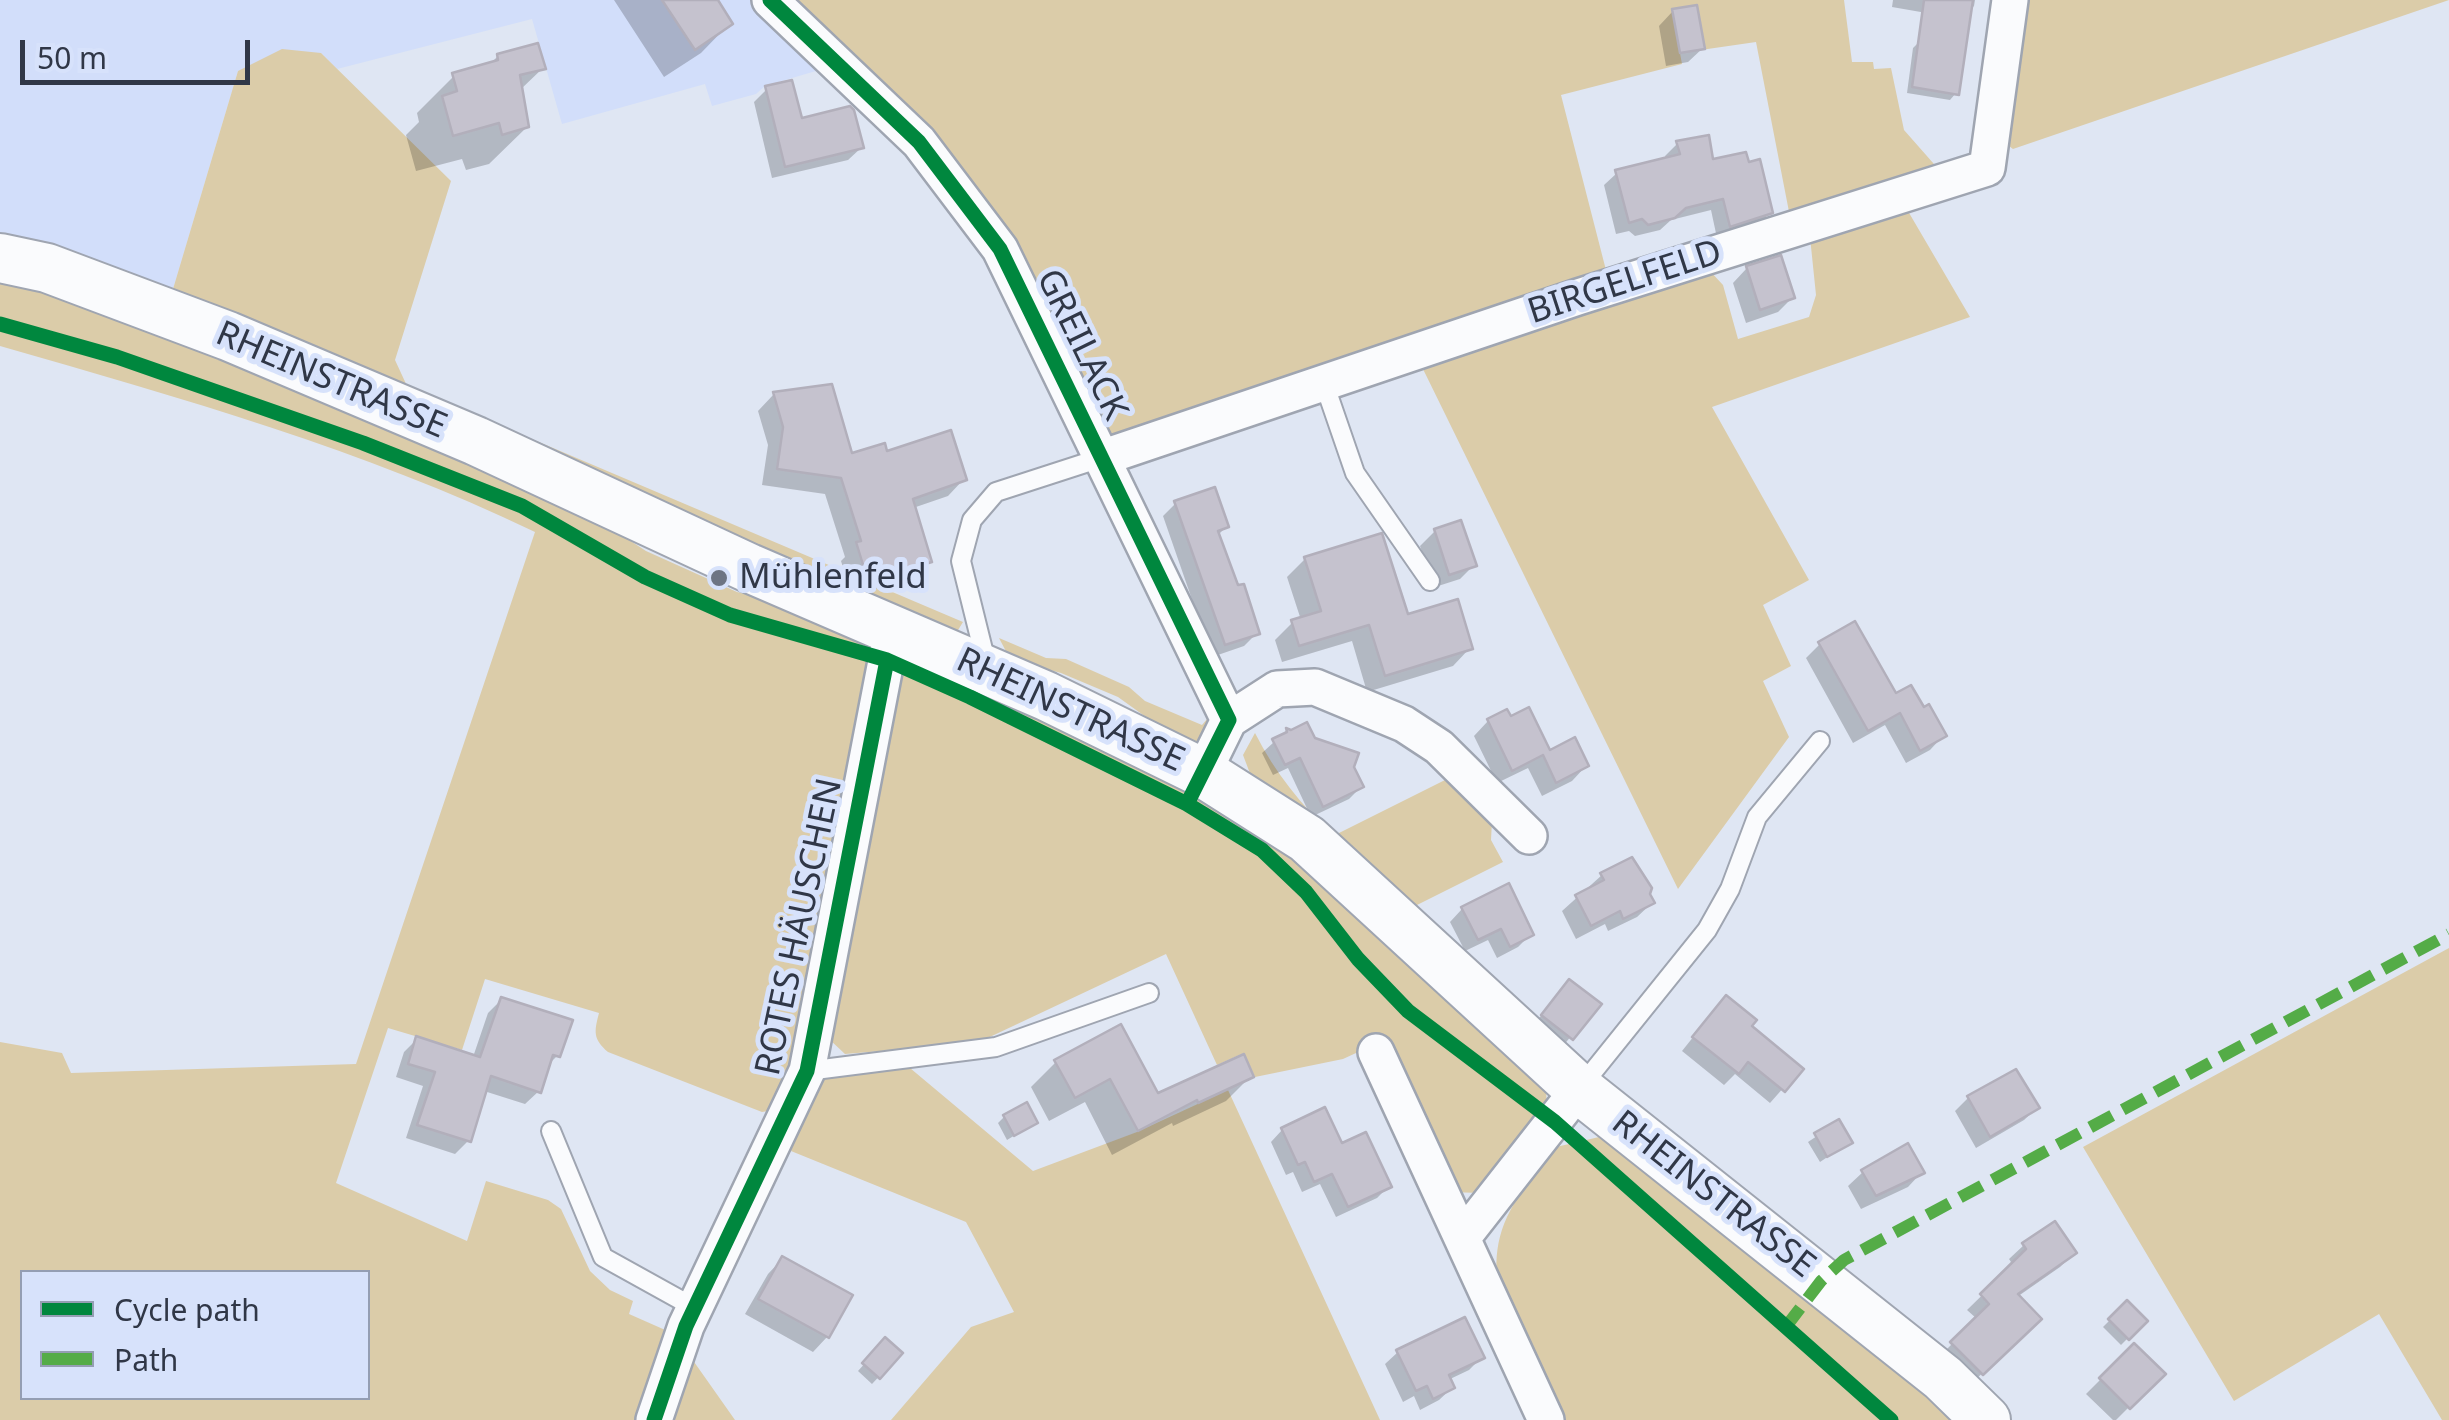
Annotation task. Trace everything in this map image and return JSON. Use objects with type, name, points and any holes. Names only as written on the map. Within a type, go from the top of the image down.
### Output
[{"type":"main road","name":"RHEINSTRASSE","points":[[0,258],[47,268],[228,336],[476,441],[748,568],[1125,732],[1203,773],[1308,838],[1579,1089],[1943,1378],[1986,1420]]},
{"type":"street","name":"GREILACK","points":[[770,0],[919,142],[1000,249],[1230,720]]},
{"type":"street","name":"BIRGELFELD","points":[[1104,457],[1597,291],[1986,168],[2010,0]]},
{"type":"street","name":"ROTES HÄUSCHEN","points":[[654,1420],[694,1308],[807,1071],[892,630]]},
{"type":"street","points":[[1203,773],[1230,720],[1277,689],[1315,687],[1404,724],[1439,747],[1529,836]]},
{"type":"street","points":[[1376,1052],[1546,1420]]},
{"type":"street","points":[[1463,1237],[1579,1089]]},
{"type":"lane","points":[[1324,382],[1356,473],[1430,581]]},
{"type":"lane","points":[[988,671],[961,560],[972,520],[996,492],[1104,457]]},
{"type":"lane","points":[[1579,1089],[1707,930],[1730,890],[1758,817],[1820,741]]},
{"type":"lane","points":[[807,1071],[996,1047],[1148,992]]},
{"type":"lane","points":[[551,1131],[603,1257],[694,1308]]},
{"type":"shaded area","points":[[0,0],[755,0],[826,68],[712,106],[705,84],[562,124],[532,19],[337,69],[321,53],[238,71],[173,289],[0,238]]},
{"type":"shaded area","points":[[788,0],[1844,0],[1852,62],[1873,62],[1874,69],[1891,68],[1904,130],[1941,172],[1791,222],[1756,42],[1680,53],[1682,64],[1561,95],[1608,278],[1114,443],[1008,239]]},
{"type":"shaded area","points":[[2022,0],[2449,0],[2013,149],[2001,140]]},
{"type":"shaded area","points":[[282,49],[321,53],[451,181],[395,360],[407,386],[963,622],[952,640],[184,303],[173,289],[238,71]]},
{"type":"shaded area","points":[[1905,206],[1970,317],[1712,407],[1809,580],[1763,605],[1791,666],[1763,681],[1789,737],[1678,889],[1422,367],[1709,270],[1723,285],[1738,339],[1809,317],[1816,295],[1810,237]]},
{"type":"shaded area","points":[[0,278],[64,295],[247,362],[586,512],[646,551],[737,592],[806,610],[860,632],[870,671],[800,1030],[774,1110],[762,1112],[608,1052],[596,1035],[599,1013],[485,979],[462,1050],[388,1028],[336,1183],[467,1241],[486,1181],[548,1200],[561,1209],[590,1271],[610,1290],[633,1301],[629,1314],[672,1333],[640,1420],[0,1420],[0,1042],[62,1053],[71,1073],[356,1064],[535,532],[405,476],[204,406],[0,346]]},
{"type":"shaded area","points":[[999,638],[1046,658],[1066,659],[1129,687],[1145,701],[1202,725],[1213,712],[1207,743],[1185,745],[1118,697],[1061,673],[1010,659]]},
{"type":"shaded area","points":[[922,659],[1129,750],[1288,844],[1545,1076],[1547,1106],[1481,1193],[1448,1192],[1380,1042],[1343,1059],[1255,1077],[1244,1053],[1217,1065],[1166,954],[977,1043],[845,1054],[829,1039],[898,677]]},
{"type":"shaded area","points":[[1255,733],[1290,788],[1333,836],[1453,776],[1492,821],[1491,840],[1503,862],[1409,909],[1254,784],[1243,755]]},
{"type":"shaded area","points":[[2449,948],[2449,1420],[2442,1420],[2379,1314],[2234,1401],[2083,1147]]},
{"type":"shaded area","points":[[910,1068],[1033,1171],[1137,1132],[1228,1090],[1380,1420],[891,1420],[971,1327],[1014,1312],[966,1222],[791,1151],[816,1076]]},
{"type":"shaded area","points":[[1612,1134],[1963,1420],[1552,1420],[1507,1321],[1496,1269],[1499,1243],[1517,1198],[1556,1147]]},
{"type":"shaded area","points":[[692,1359],[735,1420],[670,1420]]},
{"type":"building","points":[[662,0],[718,0],[733,24],[695,50]]},
{"type":"building","points":[[1924,0],[1973,0],[1959,95],[1912,87]]},
{"type":"building","points":[[1697,5],[1705,49],[1680,53],[1672,9]]},
{"type":"building","points":[[538,43],[546,69],[520,75],[529,127],[502,135],[499,123],[453,136],[442,96],[457,91],[452,73],[498,60],[497,54]]},
{"type":"building","points":[[792,80],[802,118],[850,106],[864,148],[785,167],[765,86]]},
{"type":"building","points":[[1709,135],[1713,159],[1746,152],[1749,162],[1760,159],[1773,213],[1730,227],[1723,199],[1686,208],[1675,218],[1648,225],[1642,219],[1629,223],[1615,170],[1680,154],[1676,141]]},
{"type":"building","points":[[1781,255],[1795,298],[1760,310],[1746,266]]},
{"type":"building","points":[[832,384],[852,453],[885,443],[887,451],[951,430],[967,480],[913,499],[932,562],[868,581],[856,542],[861,541],[841,478],[777,469],[783,427],[773,392]]},
{"type":"building","points":[[1215,487],[1229,527],[1218,531],[1238,585],[1244,584],[1260,634],[1225,645],[1174,501]]},
{"type":"building","points":[[1461,520],[1477,566],[1449,575],[1434,529]]},
{"type":"building","points":[[1382,533],[1408,614],[1458,599],[1473,649],[1385,676],[1369,625],[1299,646],[1291,620],[1321,611],[1304,557]]},
{"type":"building","points":[[1855,621],[1896,693],[1911,685],[1924,707],[1929,704],[1947,736],[1920,751],[1900,713],[1868,731],[1818,642]]},
{"type":"building","points":[[1529,707],[1550,750],[1575,737],[1589,766],[1556,783],[1543,755],[1512,771],[1487,719],[1507,709],[1511,716]]},
{"type":"building","points":[[1307,722],[1315,738],[1359,753],[1354,767],[1364,787],[1323,807],[1300,758],[1285,765],[1272,739],[1287,732],[1286,728],[1291,730]]},
{"type":"building","points":[[1632,857],[1652,888],[1650,894],[1655,903],[1623,919],[1620,911],[1591,926],[1575,895],[1604,880],[1600,873]]},
{"type":"building","points":[[1509,883],[1534,935],[1510,947],[1501,929],[1478,940],[1461,907]]},
{"type":"building","points":[[1569,979],[1602,1004],[1573,1040],[1541,1015]]},
{"type":"building","points":[[1726,995],[1757,1020],[1752,1026],[1804,1069],[1785,1092],[1748,1062],[1739,1074],[1692,1037]]},
{"type":"building","points":[[501,997],[573,1020],[560,1057],[553,1055],[541,1093],[491,1076],[471,1142],[417,1125],[435,1072],[408,1064],[416,1036],[480,1057]]},
{"type":"building","points":[[1121,1024],[1158,1093],[1244,1054],[1254,1077],[1198,1103],[1197,1100],[1138,1131],[1110,1079],[1075,1098],[1054,1060]]},
{"type":"building","points":[[2016,1069],[2040,1108],[1990,1137],[1967,1096]]},
{"type":"building","points":[[1027,1102],[1038,1123],[1014,1136],[1003,1115]]},
{"type":"building","points":[[1325,1107],[1342,1143],[1366,1132],[1392,1187],[1348,1207],[1332,1174],[1314,1182],[1305,1162],[1298,1165],[1281,1128]]},
{"type":"building","points":[[1839,1119],[1853,1143],[1827,1157],[1814,1133]]},
{"type":"building","points":[[1908,1143],[1925,1173],[1876,1196],[1861,1170]]},
{"type":"building","points":[[2055,1221],[2077,1253],[2018,1294],[2042,1319],[1983,1375],[1950,1342],[1989,1304],[1980,1294],[2026,1249],[2022,1243]]},
{"type":"building","points":[[782,1256],[853,1295],[829,1338],[758,1299]]},
{"type":"building","points":[[2127,1300],[2148,1321],[2129,1340],[2108,1319]]},
{"type":"building","points":[[1465,1317],[1485,1358],[1449,1375],[1455,1388],[1433,1399],[1427,1386],[1416,1391],[1396,1350]]},
{"type":"building","points":[[885,1337],[903,1353],[880,1379],[862,1363]]},
{"type":"building","points":[[2134,1343],[2166,1374],[2130,1409],[2099,1378]]},
{"type":"marked path","points":[[1785,1328],[1821,1281],[1844,1260],[2449,934]]},
{"type":"cycle path","points":[[770,0],[919,142],[1000,249],[1229,720],[1187,804]]},
{"type":"cycle path","points":[[0,324],[117,357],[363,443],[522,506],[645,577],[730,615],[887,660],[1187,804],[1262,850],[1306,892],[1358,959],[1408,1011],[1555,1122],[1891,1420]]},
{"type":"cycle path","points":[[654,1420],[686,1326],[807,1071],[887,660]]},
{"type":"place","name":"Mühlenfeld","points":[[719,578]]}]
